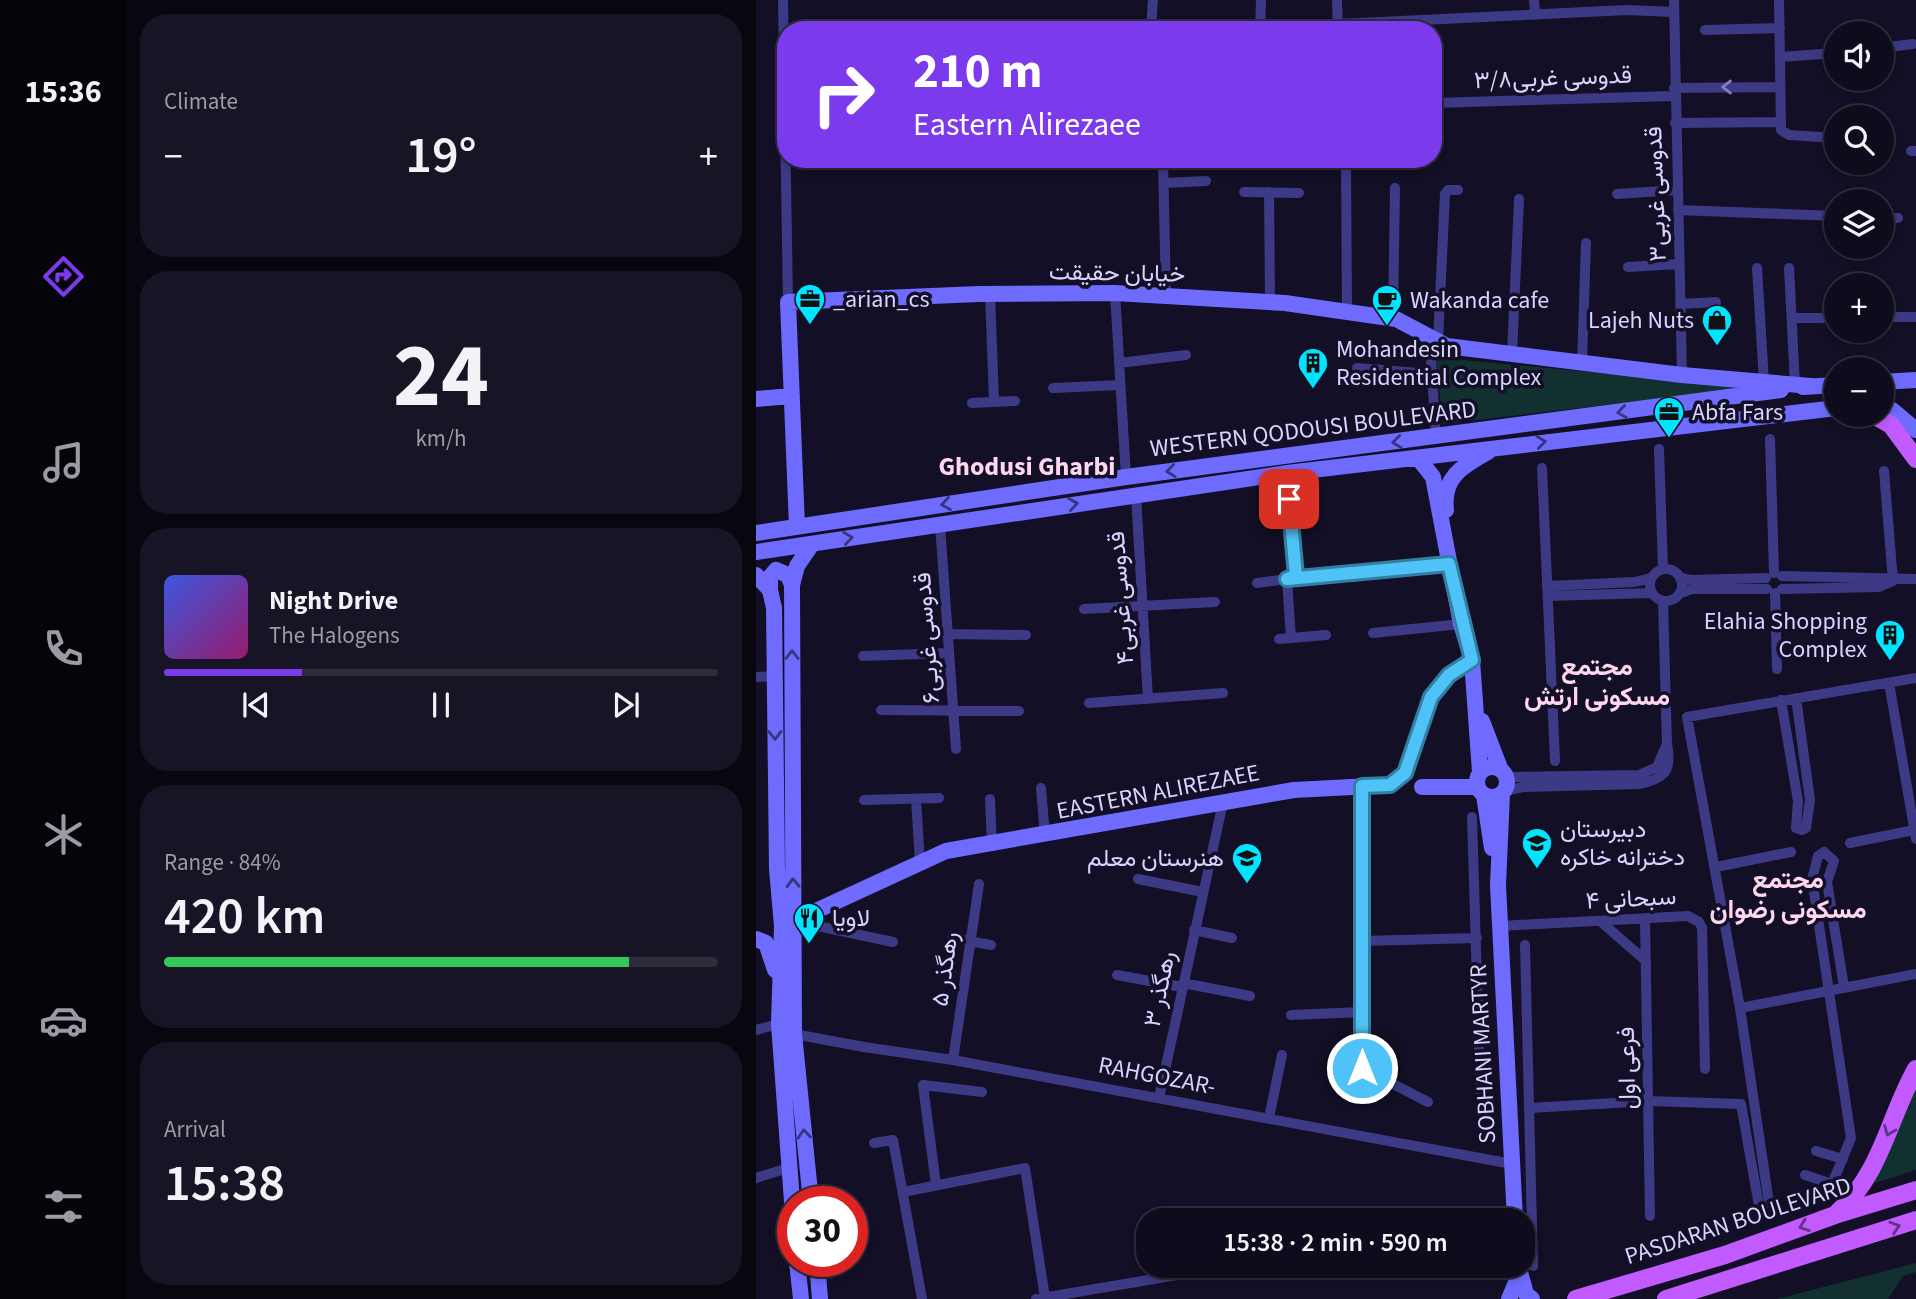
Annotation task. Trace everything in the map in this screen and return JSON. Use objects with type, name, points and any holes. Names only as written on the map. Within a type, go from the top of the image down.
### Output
[{"type":"main road","points":[[1892,427],[1915,461]]},
{"type":"main road","points":[[1835,1214],[1853,1198],[1872,1170],[1916,1069]]},
{"type":"main road","name":"PASDARAN BOULEVARD","points":[[1576,1299],[1725,1255],[1835,1214],[1916,1190]]},
{"type":"main road","points":[[1666,1299],[1916,1220]]},
{"type":"main road","points":[[1725,1255],[1731,1280]]},
{"type":"street","points":[[783,0],[784,21]]},
{"type":"street","points":[[1152,21],[1153,0]]},
{"type":"street","points":[[1260,21],[1261,0]]},
{"type":"street","points":[[1337,0],[1338,21]]},
{"type":"street","points":[[1534,0],[1535,15]]},
{"type":"street","points":[[1779,0],[1781,130],[1789,135],[1824,137]]},
{"type":"street","points":[[1436,21],[1535,15],[1627,5],[1674,6]]},
{"type":"street","name":"قدوسی غربی۳","points":[[1674,6],[1682,375]]},
{"type":"street","points":[[1705,30],[1780,28]]},
{"type":"street","points":[[1894,46],[1913,44]]},
{"type":"street","points":[[1780,57],[1824,54]]},
{"type":"street","name":"قدوسی غربی۳/۸","points":[[1442,103],[1780,87]]},
{"type":"street","points":[[1675,123],[1780,122]]},
{"type":"street","points":[[786,168],[788,302],[797,527]]},
{"type":"street","points":[[1163,168],[1166,296]]},
{"type":"street","points":[[1346,168],[1347,311]]},
{"type":"street","points":[[1164,183],[1206,181]]},
{"type":"street","points":[[1393,318],[1395,188]]},
{"type":"street","points":[[1436,437],[1431,362],[1438,341],[1445,194],[1448,190],[1458,190]]},
{"type":"street","points":[[1617,194],[1677,190]]},
{"type":"street","points":[[1244,192],[1299,193]]},
{"type":"street","points":[[1269,192],[1270,302]]},
{"type":"street","points":[[1513,354],[1519,199]]},
{"type":"street","points":[[1678,211],[1824,216]]},
{"type":"street","points":[[1582,362],[1586,243]]},
{"type":"street","points":[[1629,267],[1679,264]]},
{"type":"street","points":[[1757,268],[1764,382]]},
{"type":"street","points":[[1789,268],[1803,385]]},
{"type":"street","points":[[1115,293],[1126,477]]},
{"type":"street","name":"خیابان حقیقت","points":[[788,302],[990,294],[1115,293],[1270,302],[1393,318],[1447,346],[1682,375],[1803,385]]},
{"type":"street","points":[[990,294],[994,401]]},
{"type":"street","points":[[1680,304],[1716,302]]},
{"type":"street","points":[[1894,317],[1916,317]]},
{"type":"street","points":[[1793,318],[1824,318]]},
{"type":"street","points":[[1119,363],[1186,355]]},
{"type":"street","points":[[1357,368],[1431,374]]},
{"type":"street","points":[[1053,388],[1120,385]]},
{"type":"street","name":"WESTERN QODOUSI BOULEVARD","points":[[756,533],[1126,477],[1436,437],[1803,385],[1824,385]]},
{"type":"street","points":[[756,400],[792,396]]},
{"type":"street","points":[[972,404],[1015,401]]},
{"type":"street","name":"WESTERN QODOUSI BOULEVARD","points":[[756,552],[1287,473],[1824,409]]},
{"type":"street","points":[[1894,410],[1916,411]]},
{"type":"street","points":[[1894,415],[1916,430]]},
{"type":"street","points":[[1770,439],[1777,669]]},
{"type":"street","name":"SOBHANI MARTYR","points":[[1446,546],[1450,539],[1445,502],[1447,484],[1460,468],[1496,447]]},
{"type":"street","points":[[1659,449],[1663,569]]},
{"type":"street","name":"SOBHANI MARTYR","points":[[1418,458],[1433,477],[1461,624],[1472,660],[1481,784],[1497,885],[1514,1208]]},
{"type":"street","points":[[1258,460],[1260,477]]},
{"type":"street","points":[[1542,468],[1555,761]]},
{"type":"street","points":[[1884,471],[1893,581]]},
{"type":"street","points":[[1287,473],[1296,576],[1287,579]]},
{"type":"street","points":[[1029,491],[1032,510]]},
{"type":"street","name":"قدوسی غربی۴","points":[[1136,495],[1148,699]]},
{"type":"street","name":"قدوسی غربی۶","points":[[940,524],[956,749]]},
{"type":"street","points":[[809,1186],[794,1034],[788,924],[792,585],[797,566],[812,544]]},
{"type":"street","points":[[1257,583],[1340,572],[1449,564]]},
{"type":"street","points":[[1547,591],[1635,582],[1651,578],[1663,569],[1673,570],[1680,578],[1681,593]]},
{"type":"street","points":[[790,1186],[779,1024],[779,987],[788,924],[777,869],[774,608],[770,577],[776,570],[788,575],[792,585]]},
{"type":"street","points":[[756,575],[770,590]]},
{"type":"street","points":[[1680,578],[1774,583],[1842,582],[1879,576],[1893,581],[1916,579]]},
{"type":"street","points":[[1651,578],[1651,593]]},
{"type":"street","points":[[1287,579],[1291,638]]},
{"type":"street","points":[[1547,591],[1651,593],[1663,602],[1673,600],[1681,593],[1774,583]]},
{"type":"street","points":[[1084,609],[1215,602]]},
{"type":"street","points":[[1481,784],[1490,766],[1503,782],[1523,787],[1655,780],[1665,773],[1670,761],[1667,744],[1663,602]]},
{"type":"street","points":[[1373,633],[1461,624]]},
{"type":"street","points":[[948,634],[1026,635]]},
{"type":"street","points":[[1279,639],[1326,635]]},
{"type":"street","points":[[863,656],[948,653]]},
{"type":"street","name":"EASTERN ALIREZAEE","points":[[756,931],[788,924],[946,851],[1045,836],[1294,790],[1390,785],[1405,773],[1431,697],[1449,675],[1472,660]]},
{"type":"street","points":[[756,677],[775,676]]},
{"type":"street","points":[[1529,1108],[1649,1101],[1741,1104],[1764,1205],[1740,1008],[1687,717],[1916,678]]},
{"type":"street","points":[[1850,843],[1915,835],[1889,683]]},
{"type":"street","points":[[1088,703],[1223,693]]},
{"type":"street","points":[[1781,700],[1798,801],[1794,821],[1796,828],[1802,830],[1806,828],[1810,800],[1796,698]]},
{"type":"street","name":"SOBHANI MARTYR","points":[[1476,705],[1503,782],[1497,885]]},
{"type":"street","points":[[881,710],[1019,711]]},
{"type":"street","points":[[1481,784],[1493,797],[1503,782]]},
{"type":"street","points":[[1422,787],[1481,784]]},
{"type":"street","points":[[1362,786],[1362,1068],[1428,1102]]},
{"type":"street","points":[[1041,788],[1045,836]]},
{"type":"street","points":[[864,800],[939,798]]},
{"type":"street","points":[[916,799],[920,864]]},
{"type":"street","points":[[990,799],[992,845]]},
{"type":"street","name":"۳ رهگذر","points":[[1159,1098],[1223,802]]},
{"type":"street","points":[[1472,817],[1482,1114]]},
{"type":"street","points":[[1716,867],[1791,852]]},
{"type":"street","points":[[1805,1175],[1832,1184],[1851,1139],[1812,879],[1818,856],[1824,852],[1834,861],[1827,883],[1844,987]]},
{"type":"street","points":[[1138,879],[1203,892]]},
{"type":"street","name":"۵ رهگذر","points":[[953,1059],[979,884]]},
{"type":"street","name":"سبحانی ۴","points":[[1500,926],[1688,916],[1699,922],[1702,928],[1705,1069]]},
{"type":"street","name":"فرعی اول","points":[[1645,919],[1650,1216]]},
{"type":"street","points":[[1600,921],[1646,961]]},
{"type":"street","points":[[788,924],[893,942]]},
{"type":"street","points":[[1194,930],[1232,938]]},
{"type":"street","points":[[952,938],[991,945]]},
{"type":"street","points":[[1362,941],[1477,938]]},
{"type":"street","points":[[756,939],[766,943],[770,950],[779,987]]},
{"type":"street","points":[[1525,945],[1529,1108],[1525,1208]]},
{"type":"street","points":[[1740,1008],[1916,974]]},
{"type":"street","points":[[1117,975],[1250,996]]},
{"type":"street","points":[[1291,1015],[1362,1012]]},
{"type":"street","points":[[756,1030],[779,1024]]},
{"type":"street","name":"RAHGOZAR-","points":[[794,1034],[953,1059],[1512,1164]]},
{"type":"street","points":[[1269,1118],[1282,1055]]},
{"type":"street","points":[[936,1185],[923,1085],[982,1092]]},
{"type":"street","points":[[874,1143],[893,1140],[922,1299]]},
{"type":"street","points":[[1816,1151],[1843,1159]]},
{"type":"street","points":[[756,1178],[788,1168]]},
{"type":"street","points":[[903,1192],[1025,1168],[1041,1298],[1160,1278]]},
{"type":"street","points":[[799,1277],[801,1299]]},
{"type":"street","points":[[818,1277],[820,1299]]},
{"type":"street","points":[[1509,1299],[1519,1278]]},
{"type":"street","points":[[1524,1278],[1526,1294],[1532,1299]]},
{"type":"green space","points":[[1442,358],[1737,386],[1726,391],[1443,424],[1436,362]]},
{"type":"green space","points":[[1916,1082],[1916,1170],[1869,1185]]},
{"type":"green space","points":[[1916,1263],[1916,1272],[1903,1276],[1888,1299],[1777,1299]]},
{"type":"place","name":"_arian_cs","points":[[810,326]]},
{"type":"place","name":"Wakanda cafe","points":[[1387,327]]},
{"type":"place","name":"Lajeh Nuts","points":[[1717,347]]},
{"type":"place","name":"Mohandesin Residential Complex","points":[[1313,390]]},
{"type":"place","name":"Abfa Fars","points":[[1669,439]]},
{"type":"place","name":"Elahia Shopping Complex","points":[[1890,662]]},
{"type":"place","name":"دبیرستان دخترانه خاکره","points":[[1537,870]]},
{"type":"place","name":"هنرستان معلم","points":[[1247,885]]},
{"type":"place","name":"لاویا","points":[[809,945]]},
{"type":"district","name":"Ghodusi Gharbi","points":[[1027,466]]},
{"type":"district","name":"مجتمع مسکونی ارتش","points":[[1597,681]]},
{"type":"district","name":"مجتمع مسکونی رضوان","points":[[1788,894]]},
{"type":"route","points":[[1289,499],[1296,576],[1287,579],[1449,564],[1461,624],[1472,660],[1449,675],[1431,697],[1405,773],[1390,785],[1362,786],[1362,1068]]}]
